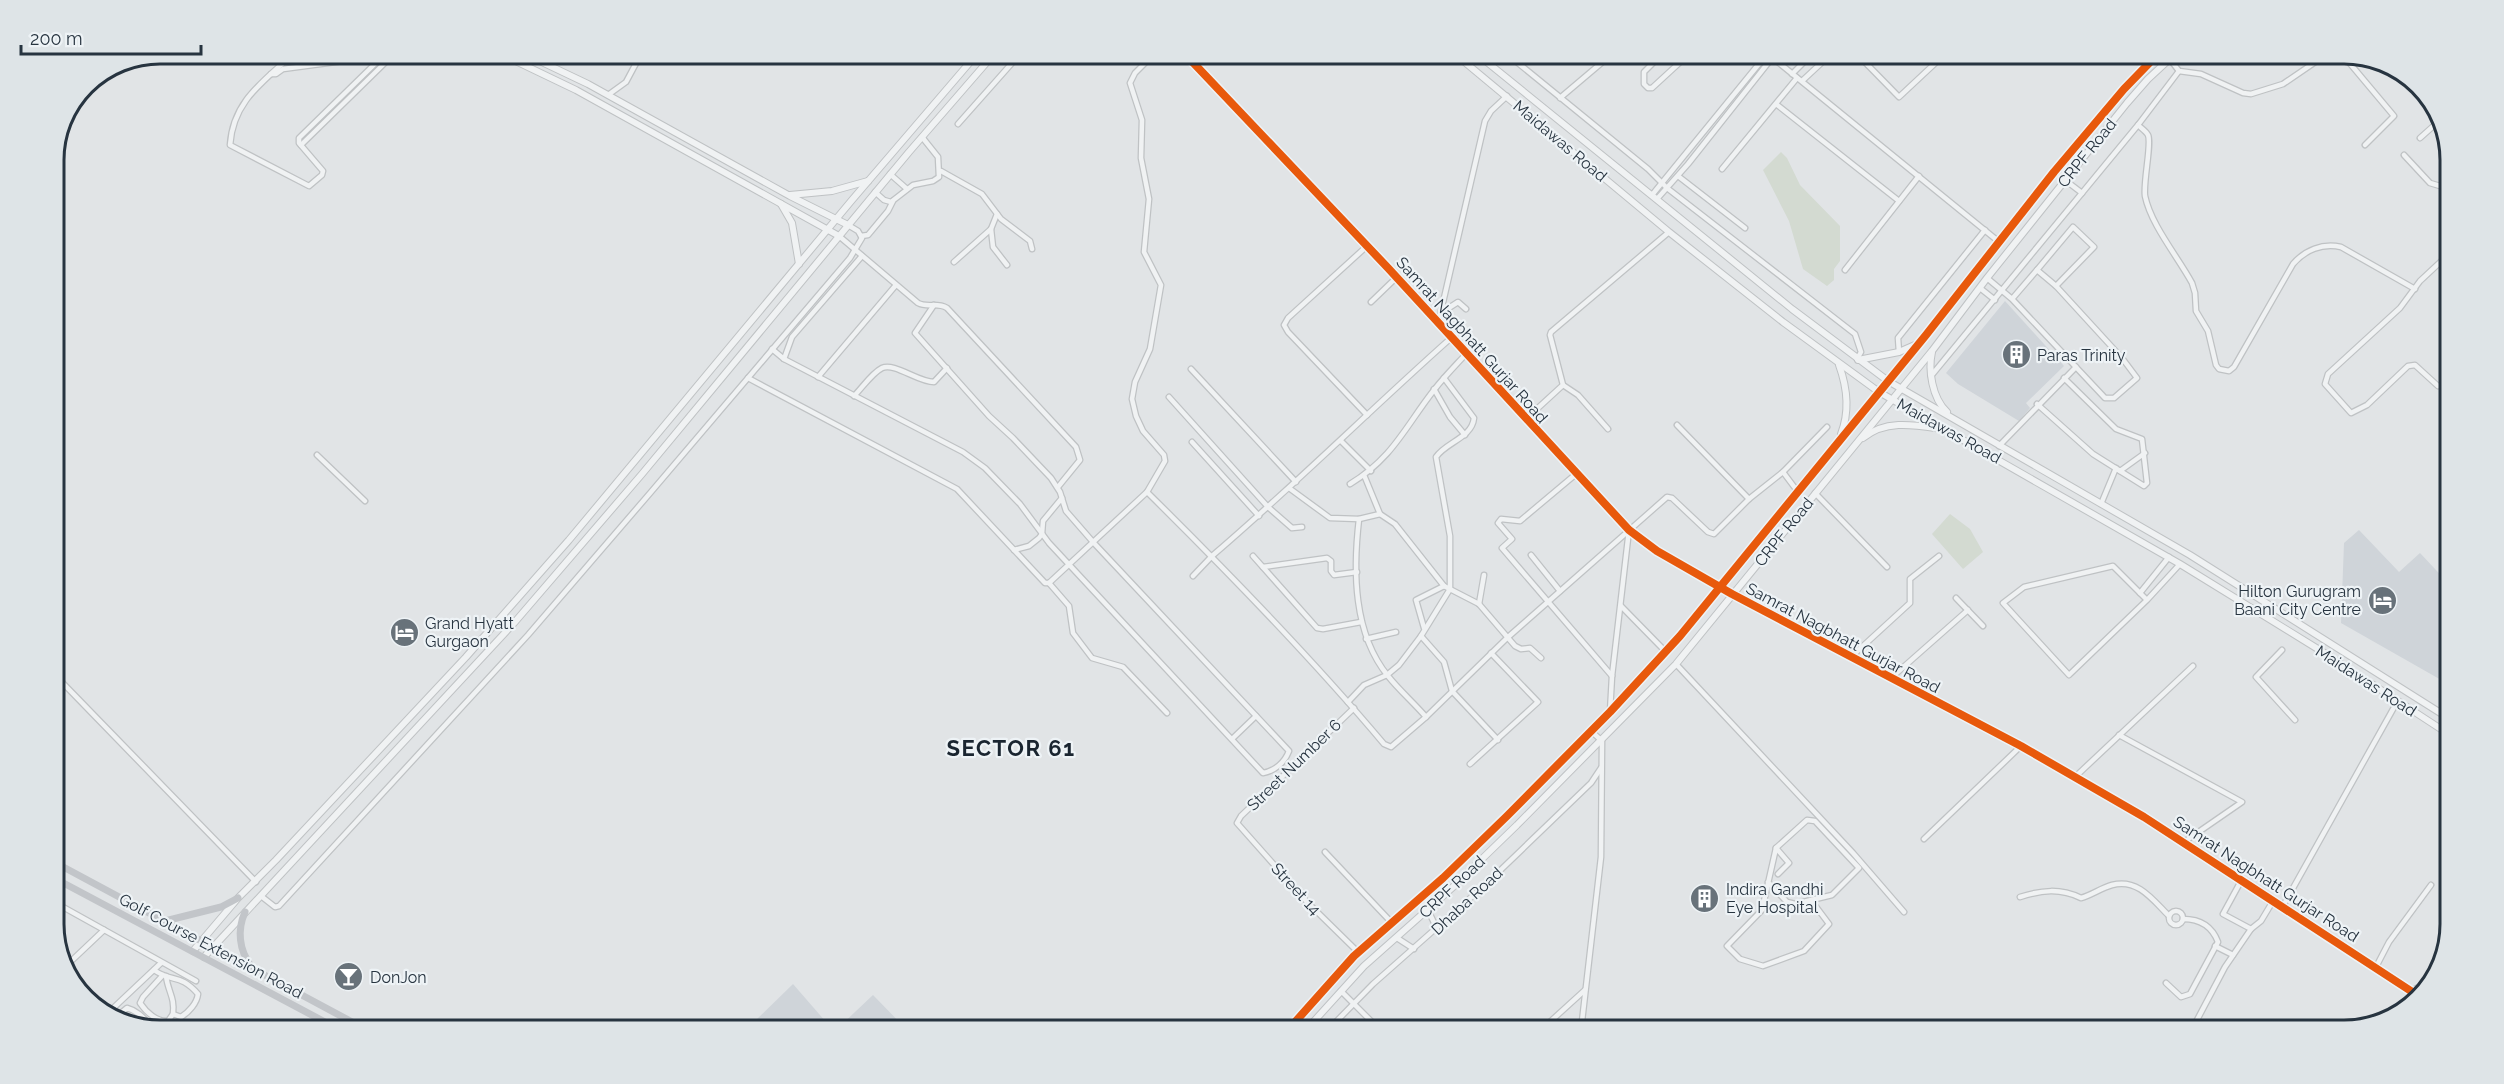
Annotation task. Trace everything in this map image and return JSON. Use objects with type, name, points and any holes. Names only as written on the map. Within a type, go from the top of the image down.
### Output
[{"type":"main road","name":"Golf Course Extension Road","points":[[65,868],[348,1020]]},
{"type":"main road","name":"Golf Course Extension Road","points":[[65,884],[321,1020]]},
{"type":"main road","points":[[165,921],[221,907],[238,898]]},
{"type":"main road","points":[[245,912],[240,922],[241,942],[247,960],[255,970]]},
{"type":"street","points":[[282,64],[243,102],[230,146],[309,186],[322,175],[323,171],[301,145],[298,138],[346,92],[380,64]]},
{"type":"street","points":[[271,74],[276,74],[283,69],[320,64]]},
{"type":"street","points":[[301,145],[351,97],[378,64]]},
{"type":"street","points":[[522,64],[576,90],[828,229],[922,305],[944,306],[1079,451],[1081,457],[1078,465],[1058,487]]},
{"type":"street","points":[[545,64],[608,95],[790,196],[837,219],[861,236],[868,235],[888,211],[893,201],[907,189],[917,184],[933,182],[939,177],[941,171],[936,153],[922,137]]},
{"type":"street","points":[[608,95],[626,81],[635,64]]},
{"type":"street","points":[[193,951],[238,898],[256,882],[507,611],[968,64]]},
{"type":"street","points":[[204,957],[487,653],[558,573],[890,174],[985,64]]},
{"type":"street","points":[[957,124],[1011,64]]},
{"type":"street","points":[[1049,583],[1147,492],[1165,461],[1164,455],[1140,426],[1134,408],[1133,394],[1149,349],[1161,285],[1144,252],[1149,199],[1141,158],[1142,120],[1130,83],[1135,73],[1144,64]]},
{"type":"street","name":"Samrat Nagbhatt Gurjar Road","points":[[1194,64],[1397,277],[1576,474],[1629,530],[1647,544],[1719,587],[2021,746],[2144,817],[2411,992]]},
{"type":"street","name":"Maidawas Road","points":[[1467,64],[1669,232],[1839,365],[1879,392],[2169,557],[2326,654],[2440,729]]},
{"type":"street","name":"Maidawas Road","points":[[1489,64],[1792,309],[1888,381],[2190,555],[2440,713]]},
{"type":"street","points":[[1519,64],[1667,188],[1855,334],[1861,352],[1858,359]]},
{"type":"street","points":[[1560,98],[1600,64]]},
{"type":"street","points":[[1652,64],[1644,72],[1644,84],[1647,88],[1652,88],[1677,64]]},
{"type":"street","points":[[1655,197],[1663,183],[1762,64]]},
{"type":"street","points":[[1655,197],[1667,188],[1688,164],[1762,64]]},
{"type":"street","points":[[1780,64],[1985,230],[2011,248]]},
{"type":"street","points":[[1722,169],[1776,104],[1804,64]]},
{"type":"street","points":[[1802,81],[1818,64]]},
{"type":"street","points":[[1868,65],[1899,97],[1934,64]]},
{"type":"street","points":[[1297,1020],[1358,952],[1449,872],[1610,712],[1666,652],[1919,344],[1999,240],[2101,117],[2149,64]]},
{"type":"street","name":"CRPF Road","points":[[1315,1020],[1364,966],[1428,910],[1517,825],[1676,664],[1932,351],[1987,278],[2127,103],[2162,64]]},
{"type":"street","points":[[2174,64],[2179,71],[2201,74],[2243,93],[2251,94],[2283,84],[2312,64]]},
{"type":"street","points":[[2351,65],[2394,116],[2365,145]]},
{"type":"street","points":[[1931,376],[2138,125],[2179,71]]},
{"type":"street","points":[[346,92],[351,97]]},
{"type":"street","points":[[1438,324],[1485,121],[1491,111],[1507,96]]},
{"type":"street","points":[[1776,104],[1899,201]]},
{"type":"street","points":[[325,113],[329,118]]},
{"type":"street","points":[[2138,125],[2149,138],[2145,189],[2147,202],[2192,284],[2196,298],[2196,311],[2208,331],[2219,369],[2227,372],[2234,367],[2293,264],[2304,253],[2328,245],[2341,247],[2415,289]]},
{"type":"street","points":[[2420,138],[2433,126]]},
{"type":"street","points":[[2404,155],[2430,183],[2439,186]]},
{"type":"street","points":[[1682,161],[1688,164]]},
{"type":"street","points":[[941,171],[982,194],[997,214],[1026,238],[1032,249]]},
{"type":"street","points":[[890,174],[907,189]]},
{"type":"street","points":[[1678,176],[1745,228]]},
{"type":"street","points":[[1845,270],[1919,176]]},
{"type":"street","points":[[2065,180],[2082,193]]},
{"type":"street","points":[[790,196],[868,182]]},
{"type":"street","points":[[875,192],[888,202],[893,201]]},
{"type":"street","points":[[781,204],[792,223],[799,264]]},
{"type":"street","points":[[954,262],[991,229],[997,214]]},
{"type":"street","points":[[2056,286],[2094,247],[2062,217]]},
{"type":"street","points":[[2012,299],[2073,227]]},
{"type":"street","points":[[991,229],[993,247],[1007,266]]},
{"type":"street","points":[[1899,352],[1898,338],[1985,230]]},
{"type":"street","points":[[1608,429],[1578,395],[1563,385],[1550,335],[1669,232]]},
{"type":"street","points":[[261,896],[275,907],[279,906],[528,635],[855,250],[861,236]]},
{"type":"street","points":[[1367,246],[1288,318],[1284,325],[1286,330],[1367,415]]},
{"type":"street","points":[[784,359],[792,337],[862,256]]},
{"type":"street","points":[[2438,386],[2415,365],[2408,366],[2367,405],[2351,414],[2325,384],[2328,374],[2400,308],[2425,276],[2439,263]]},
{"type":"street","points":[[1987,278],[2012,299],[2108,399],[2114,398],[2137,378],[2122,358],[2056,286],[2037,270]]},
{"type":"street","points":[[1371,302],[1397,277]]},
{"type":"street","points":[[818,376],[896,285]]},
{"type":"street","points":[[1980,288],[1995,300]]},
{"type":"street","points":[[1441,313],[1458,302],[1466,309]]},
{"type":"street","points":[[772,349],[784,359],[976,460],[1031,516],[1042,534],[1069,564],[1263,773],[1272,772],[1289,751],[1066,511],[1058,487],[1013,438],[988,416],[915,333],[934,305]]},
{"type":"street","points":[[1193,576],[1212,556],[1259,516],[1451,339]]},
{"type":"street","points":[[1858,359],[1899,352],[1919,344]]},
{"type":"street","points":[[1932,351],[1931,376],[1942,408],[1956,421]]},
{"type":"street","points":[[1350,483],[1371,471],[1386,456],[1434,389],[1466,354]]},
{"type":"street","points":[[1838,440],[1843,431],[1847,403],[1844,379],[1839,365]]},
{"type":"street","points":[[1999,446],[2016,430],[2037,404],[2076,367]]},
{"type":"street","points":[[854,396],[882,368],[898,369],[925,382],[934,382],[946,369]]},
{"type":"street","points":[[1191,369],[1296,482]]},
{"type":"street","points":[[748,378],[957,489],[1069,606],[1073,633],[1092,658],[1123,667],[1167,713]]},
{"type":"street","points":[[1348,702],[1364,685],[1387,675],[1400,665],[1450,589],[1450,536],[1436,457],[1465,435],[1474,422],[1474,418],[1444,378]]},
{"type":"street","points":[[2037,404],[2093,454],[2144,486],[2147,483],[2142,438],[2116,429],[2064,378]]},
{"type":"street","points":[[1526,419],[1563,385]]},
{"type":"street","points":[[1434,389],[1449,417],[1465,435]]},
{"type":"street","points":[[1169,397],[1268,507],[1292,528],[1302,527]]},
{"type":"street","points":[[1850,449],[1868,434],[1881,427],[1909,424],[1949,430]]},
{"type":"street","points":[[1677,425],[1749,499]]},
{"type":"street","points":[[1147,492],[1212,556],[1354,708],[1387,747],[1394,746],[1507,638],[1667,497],[1672,498],[1707,532],[1714,534],[1749,499],[1783,472],[1827,427]]},
{"type":"street","points":[[1341,441],[1371,471]]},
{"type":"street","points":[[1192,442],[1259,516]]},
{"type":"street","points":[[2101,504],[2118,470],[2145,453]]},
{"type":"street","points":[[317,455],[365,501]]},
{"type":"street","points":[[1783,472],[1798,492]]},
{"type":"street","points":[[1576,474],[1520,521],[1501,519],[1498,523],[1512,539],[1502,548],[1612,676]]},
{"type":"street","points":[[1364,475],[1380,513],[1395,524],[1444,586],[1479,604],[1518,648],[1530,648],[1541,658]]},
{"type":"street","points":[[1289,488],[1326,517],[1359,519],[1380,513]]},
{"type":"street","points":[[1815,493],[1887,567]]},
{"type":"street","points":[[1014,550],[1029,546],[1042,534],[1042,521],[1062,498]]},
{"type":"street","points":[[1359,519],[1356,548],[1357,572],[1361,622],[1366,639],[1387,675],[1426,717]]},
{"type":"street","points":[[1610,712],[1629,530]]},
{"type":"street","points":[[1531,555],[1560,591]]},
{"type":"street","points":[[1253,556],[1317,628],[1361,622]]},
{"type":"street","points":[[1851,657],[1910,603],[1910,579],[1939,556]]},
{"type":"street","points":[[2140,593],[2169,557]]},
{"type":"street","points":[[1263,567],[1327,558],[1334,575],[1357,572]]},
{"type":"street","points":[[2147,600],[2113,566],[2024,587],[2003,603],[2069,675],[2147,600],[2180,564]]},
{"type":"street","points":[[1479,604],[1484,575]]},
{"type":"street","points":[[1424,628],[1416,600],[1444,586]]},
{"type":"street","points":[[1956,598],[1983,626]]},
{"type":"street","points":[[1621,606],[1666,652]]},
{"type":"street","points":[[1891,678],[1968,610]]},
{"type":"street","points":[[1366,639],[1396,632]]},
{"type":"street","points":[[1421,636],[1444,662],[1452,691],[1498,740]]},
{"type":"street","points":[[2326,654],[2330,644]]},
{"type":"street","points":[[2282,650],[2256,677],[2295,720]]},
{"type":"street","points":[[1470,765],[1538,702],[1491,653]]},
{"type":"street","points":[[1676,664],[1853,853],[1904,912]]},
{"type":"street","points":[[2075,777],[2193,666]]},
{"type":"street","points":[[65,685],[256,882]]},
{"type":"street","points":[[2283,906],[2397,702]]},
{"type":"street","name":"Street Number 6","points":[[1237,823],[1241,816],[1354,708]]},
{"type":"street","points":[[1232,740],[1256,716]]},
{"type":"street","points":[[1582,1020],[1601,857],[1602,741],[1591,731]]},
{"type":"street","points":[[2119,735],[2242,802],[2184,842]]},
{"type":"street","points":[[1924,839],[2021,746]]},
{"type":"street","name":"Dhaba Road","points":[[1338,1020],[1591,783],[1601,768]]},
{"type":"street","points":[[1767,882],[1791,903],[1832,895],[1859,869],[1815,821],[1809,819],[1776,848],[1767,882],[1762,910],[1727,946],[1740,959],[1763,966],[1804,951],[1829,924],[1811,900]]},
{"type":"street","name":"Street 14","points":[[1237,823],[1294,888],[1358,952]]},
{"type":"street","points":[[293,842],[303,851]]},
{"type":"street","points":[[1776,848],[1789,863],[1778,874]]},
{"type":"street","points":[[1325,852],[1392,923]]},
{"type":"street","points":[[1852,860],[1853,853]]},
{"type":"street","points":[[2241,881],[2223,914],[2251,929]]},
{"type":"street","points":[[2020,897],[2038,891],[2066,891],[2081,898],[2114,884],[2132,885],[2146,892],[2169,916],[2169,921],[2174,925],[2181,923],[2183,919]]},
{"type":"street","points":[[2376,967],[2390,942],[2431,885]]},
{"type":"street","points":[[2197,1020],[2233,955],[2251,929],[2261,921],[2274,900]]},
{"type":"street","points":[[65,908],[196,981]]},
{"type":"street","points":[[1428,910],[1437,929]]},
{"type":"street","points":[[2169,916],[2171,912],[2178,911],[2183,919]]},
{"type":"street","points":[[2166,982],[2181,997],[2190,994],[2216,946],[2217,938],[2205,924],[2196,919],[2183,919]]},
{"type":"street","points":[[72,960],[104,930]]},
{"type":"street","points":[[1397,938],[1414,949]]},
{"type":"street","points":[[2216,946],[2233,955]]},
{"type":"street","points":[[114,1008],[161,963]]},
{"type":"street","points":[[154,970],[165,976],[177,977],[188,983],[198,993],[197,999],[187,1013],[181,1017],[173,1014]]},
{"type":"street","points":[[157,1020],[140,1003],[165,976]]},
{"type":"street","points":[[165,976],[168,989],[173,995],[173,1014],[169,1020]]},
{"type":"street","points":[[1552,1020],[1585,990]]},
{"type":"street","points":[[1341,991],[1370,1020]]},
{"type":"street","points":[[122,1012],[127,1008],[139,1013],[144,1018]]},
{"type":"shaded area","points":[[1781,152],[1787,158],[1800,185],[1840,226],[1840,261],[1834,269],[1834,280],[1827,286],[1803,269],[1789,221],[1763,170]]},
{"type":"shaded area","points":[[2005,301],[2064,366],[2026,403],[2030,408],[2019,421],[1958,384],[1946,373]]},
{"type":"shaded area","points":[[1950,514],[1970,529],[1983,552],[1963,569],[1932,534]]},
{"type":"shaded area","points":[[2359,530],[2399,572],[2420,553],[2440,574],[2440,679],[2341,623],[2344,543]]},
{"type":"shaded area","points":[[793,984],[824,1020],[758,1020]]},
{"type":"shaded area","points":[[873,995],[897,1020],[847,1020]]},
{"type":"cycle path","points":[[1194,64],[1388,268],[1629,530],[1657,551],[1732,594],[2021,746],[2144,817],[2412,991]]},
{"type":"cycle path","points":[[1297,1020],[1354,956],[1443,878],[1507,816],[1610,712],[1680,636],[1926,335],[2054,172],[2124,89],[2148,64]]},
{"type":"place","name":"Paras Trinity","points":[[2016,355]]},
{"type":"place","name":"Hilton Gurugram Baani City Centre","points":[[2382,600]]},
{"type":"place","name":"Grand Hyatt Gurgaon","points":[[404,632]]},
{"type":"place","name":"Indira Gandhi Eye Hospital","points":[[1705,898]]},
{"type":"place","name":"DonJon","points":[[349,977]]},
{"type":"district","name":"SECTOR 61","points":[[1011,748]]}]
